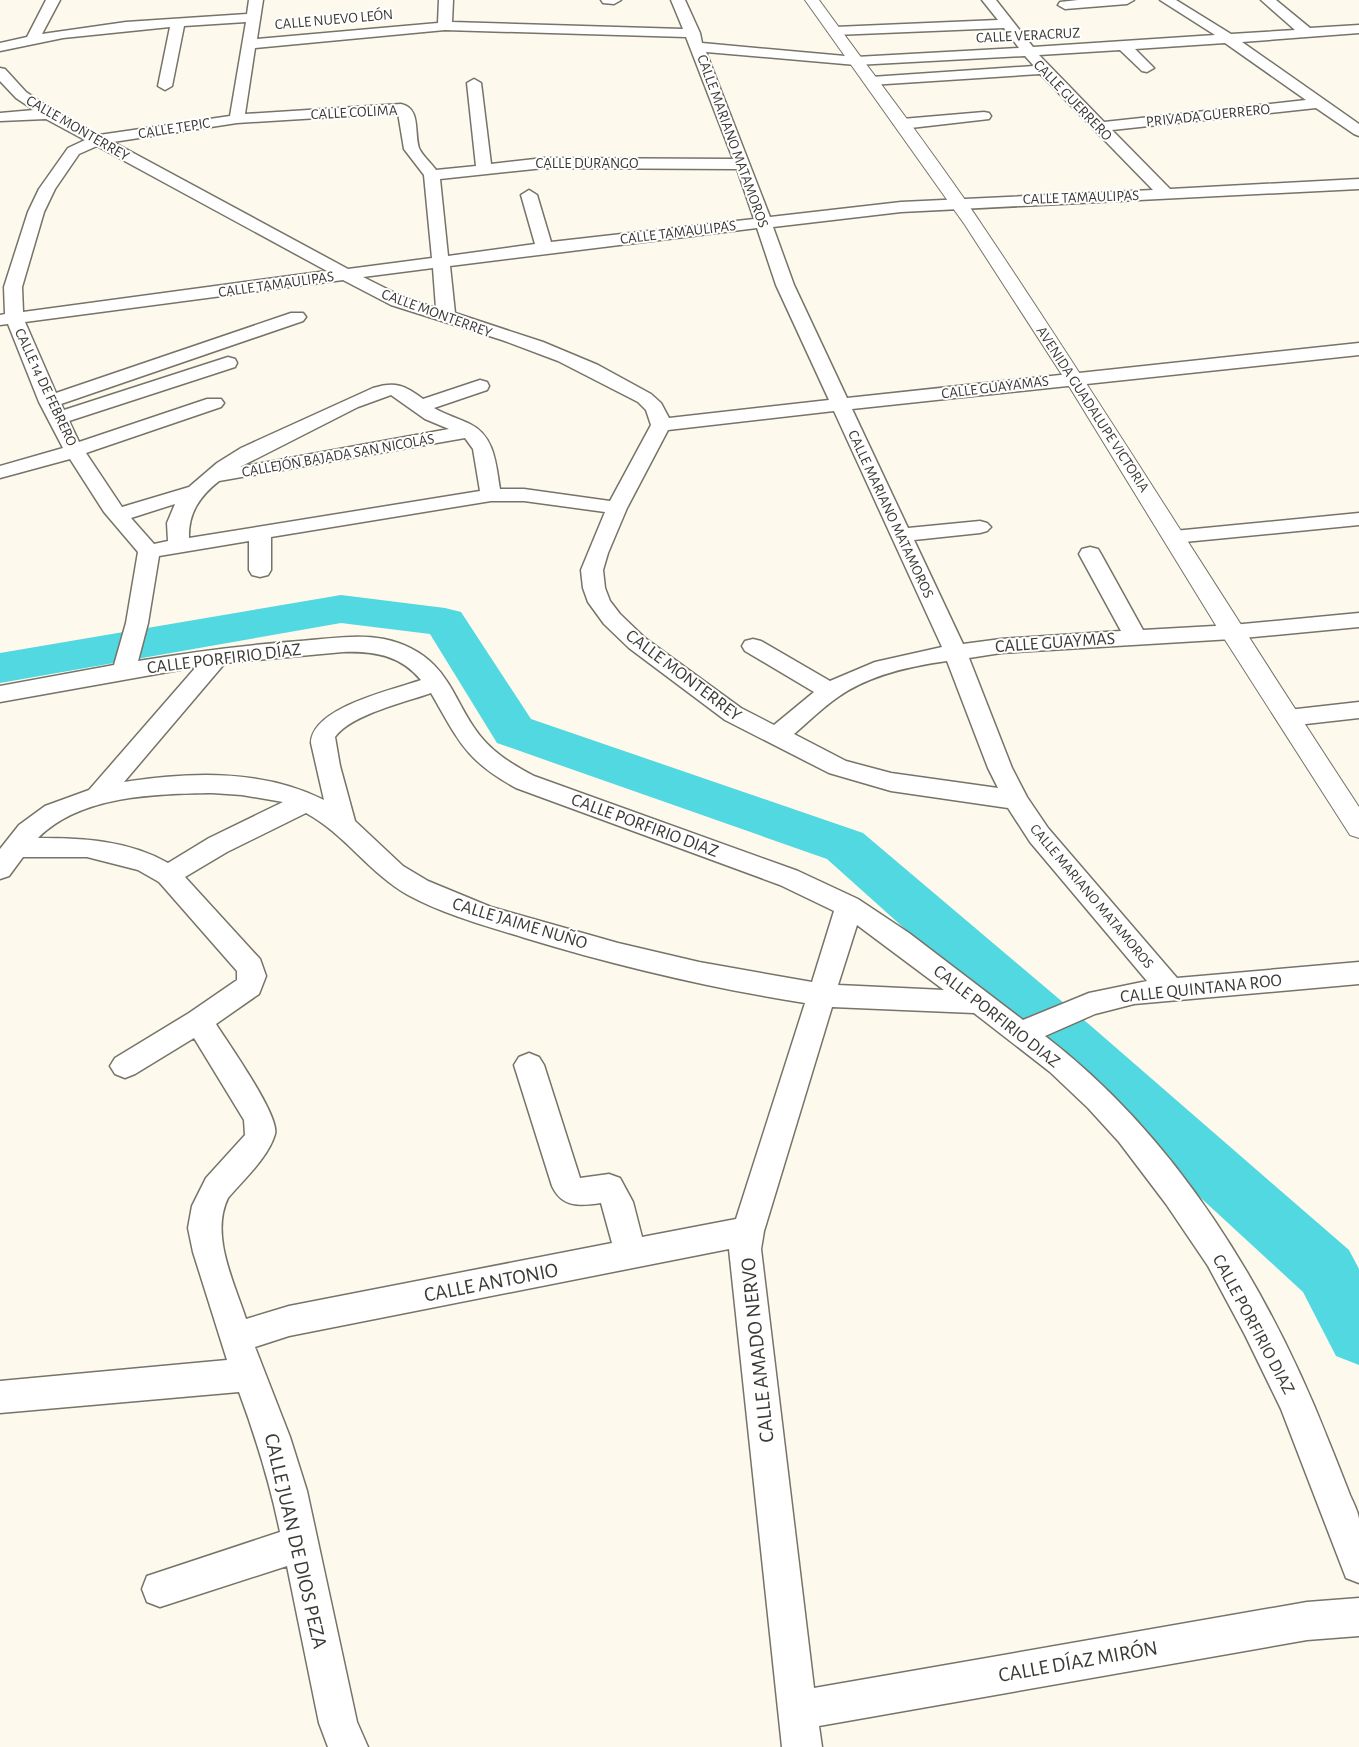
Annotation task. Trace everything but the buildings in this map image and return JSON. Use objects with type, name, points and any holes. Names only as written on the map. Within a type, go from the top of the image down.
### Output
[{"type":"main road","name":"AVENIDA GUADALUPE VICTORIA","points":[[812,0],[959,203],[1074,378],[1232,632],[1359,828]]},
{"type":"street","points":[[33,39],[53,0]]},
{"type":"street","points":[[237,119],[256,0]]},
{"type":"street","points":[[445,26],[446,0]]},
{"type":"street","points":[[608,0],[614,0]]},
{"type":"street","name":"CALLE MARIANO MATAMOROS","points":[[678,0],[696,40],[743,164],[785,285],[955,651],[1000,768],[1016,800],[1039,835],[1170,989]]},
{"type":"street","name":"CALLE GUERRERO","points":[[989,0],[1027,51],[1044,70],[1166,194]]},
{"type":"street","points":[[1065,5],[1126,0]]},
{"type":"street","points":[[1167,0],[1228,38],[1359,131]]},
{"type":"street","points":[[1268,0],[1306,32]]},
{"type":"street","name":"CALLE NUEVO LEÓN","points":[[0,47],[33,39],[112,27],[253,18]]},
{"type":"street","points":[[166,86],[178,22]]},
{"type":"street","points":[[836,31],[1007,24]]},
{"type":"street","name":"CALLE NUEVO LEÓN","points":[[248,44],[445,26],[622,31],[696,40]]},
{"type":"street","name":"CALLE VERACRUZ","points":[[696,40],[856,61],[1123,46],[1359,29]]},
{"type":"street","points":[[622,31],[624,50]]},
{"type":"street","points":[[1123,46],[1147,68]]},
{"type":"street","points":[[871,81],[1044,70]]},
{"type":"street","name":"CALLE MONTERREY","points":[[0,72],[20,95],[48,114],[397,301],[551,352],[599,372],[638,393],[652,404],[659,415],[661,425],[617,508],[597,553],[592,570],[594,588],[599,602],[612,620],[637,643],[732,714],[838,767],[891,782],[1016,800]]},
{"type":"street","points":[[474,83],[484,167]]},
{"type":"street","name":"PRIVADA GUERRERO","points":[[1098,127],[1318,103]]},
{"type":"street","name":"CALLE COLIMA","points":[[237,119],[401,108],[406,112],[412,149],[432,175]]},
{"type":"street","points":[[0,117],[48,114]]},
{"type":"street","points":[[902,124],[984,116]]},
{"type":"street","name":"CALLE TEPIC","points":[[7,319],[25,240],[36,212],[47,189],[73,151],[97,140],[237,119]]},
{"type":"street","name":"CALLE DURANGO","points":[[432,175],[484,167],[544,163],[743,164]]},
{"type":"street","points":[[432,175],[446,317]]},
{"type":"street","name":"CALLE TAMAULIPAS","points":[[7,319],[544,248],[763,222],[959,203],[1359,184]]},
{"type":"street","points":[[529,195],[544,248]]},
{"type":"street","points":[[53,410],[297,317]]},
{"type":"street","name":"CALLE 14 DE FEBRERO","points":[[7,319],[75,451],[118,515],[149,551]]},
{"type":"street","name":"CALLE GUAYAMAS","points":[[661,425],[1074,378],[1359,349]]},
{"type":"street","points":[[53,410],[228,363]]},
{"type":"street","points":[[419,407],[480,386]]},
{"type":"street","points":[[179,546],[177,533],[180,516],[201,485],[227,464],[382,390],[395,389],[432,416],[468,431],[477,438],[482,448],[491,495]]},
{"type":"street","points":[[0,472],[75,451],[214,403]]},
{"type":"street","name":"CALLEJÓN BAJADA SAN NICOLÁS","points":[[201,485],[468,431]]},
{"type":"street","points":[[118,515],[201,485]]},
{"type":"street","points":[[124,670],[137,622],[149,551],[491,495],[524,494],[617,508]]},
{"type":"street","points":[[1174,537],[1359,518]]},
{"type":"street","points":[[901,535],[980,527]]},
{"type":"street","points":[[260,533],[260,570]]},
{"type":"street","points":[[1090,554],[1135,637]]},
{"type":"street","name":"CALLE GUAYMAS","points":[[775,737],[830,691],[858,676],[883,667],[955,651],[1135,637],[1232,632],[1359,620]]},
{"type":"street","name":"CALLE PORFIRIO DÍAZ","points":[[0,694],[124,670],[219,655],[367,645],[391,649],[408,655],[420,664],[436,683]]},
{"type":"street","points":[[754,646],[830,691]]},
{"type":"street","points":[[99,795],[219,655]]},
{"type":"street","points":[[344,826],[323,738],[327,729],[336,720],[436,683]]},
{"type":"street","name":"CALLE PORFIRIO DIAZ","points":[[436,683],[466,734],[496,766],[526,782],[789,878],[849,906],[899,940],[979,1002],[1025,1032],[1098,1098],[1130,1134],[1176,1194],[1219,1256],[1257,1324],[1296,1402],[1359,1565]]},
{"type":"street","points":[[1288,718],[1359,710]]},
{"type":"street","name":"CALLE JAIME NUÑO","points":[[0,869],[33,826],[57,811],[99,795],[218,784],[271,789],[325,811],[344,826],[394,873],[421,890],[471,911],[638,958],[821,994],[979,1002]]},
{"type":"street","points":[[168,875],[218,845],[306,802]]},
{"type":"street","points":[[15,847],[87,848],[121,855],[147,864],[168,875],[250,967],[252,976],[249,986],[199,1021],[125,1066]]},
{"type":"street","name":"CALLE AMADO NERVO","points":[[802,1747],[745,1249],[748,1231],[849,906]]},
{"type":"street","name":"CALLE QUINTANA ROO","points":[[1025,1032],[1089,1004],[1134,992],[1359,973]]},
{"type":"street","name":"CALLE JUAN DE DIOS PEZA","points":[[199,1021],[259,1118],[261,1131],[257,1142],[218,1188],[208,1206],[204,1228],[209,1252],[235,1338],[273,1437],[300,1544],[338,1723],[348,1747]]},
{"type":"street","points":[[529,1065],[567,1186],[578,1193],[609,1188],[617,1202],[631,1254]]},
{"type":"street","name":"CALLE ANTONIO","points":[[235,1338],[289,1321],[748,1231]]},
{"type":"street","points":[[0,1397],[214,1377],[250,1376]]},
{"type":"street","points":[[160,1589],[300,1544]]},
{"type":"street","name":"CALLE DÍAZ MIRÓN","points":[[798,1710],[1307,1621],[1359,1617]]},
{"type":"waterway","points":[[0,668],[341,609],[445,622],[514,731],[845,846],[1071,1043],[1326,1271],[1359,1334]]}]
